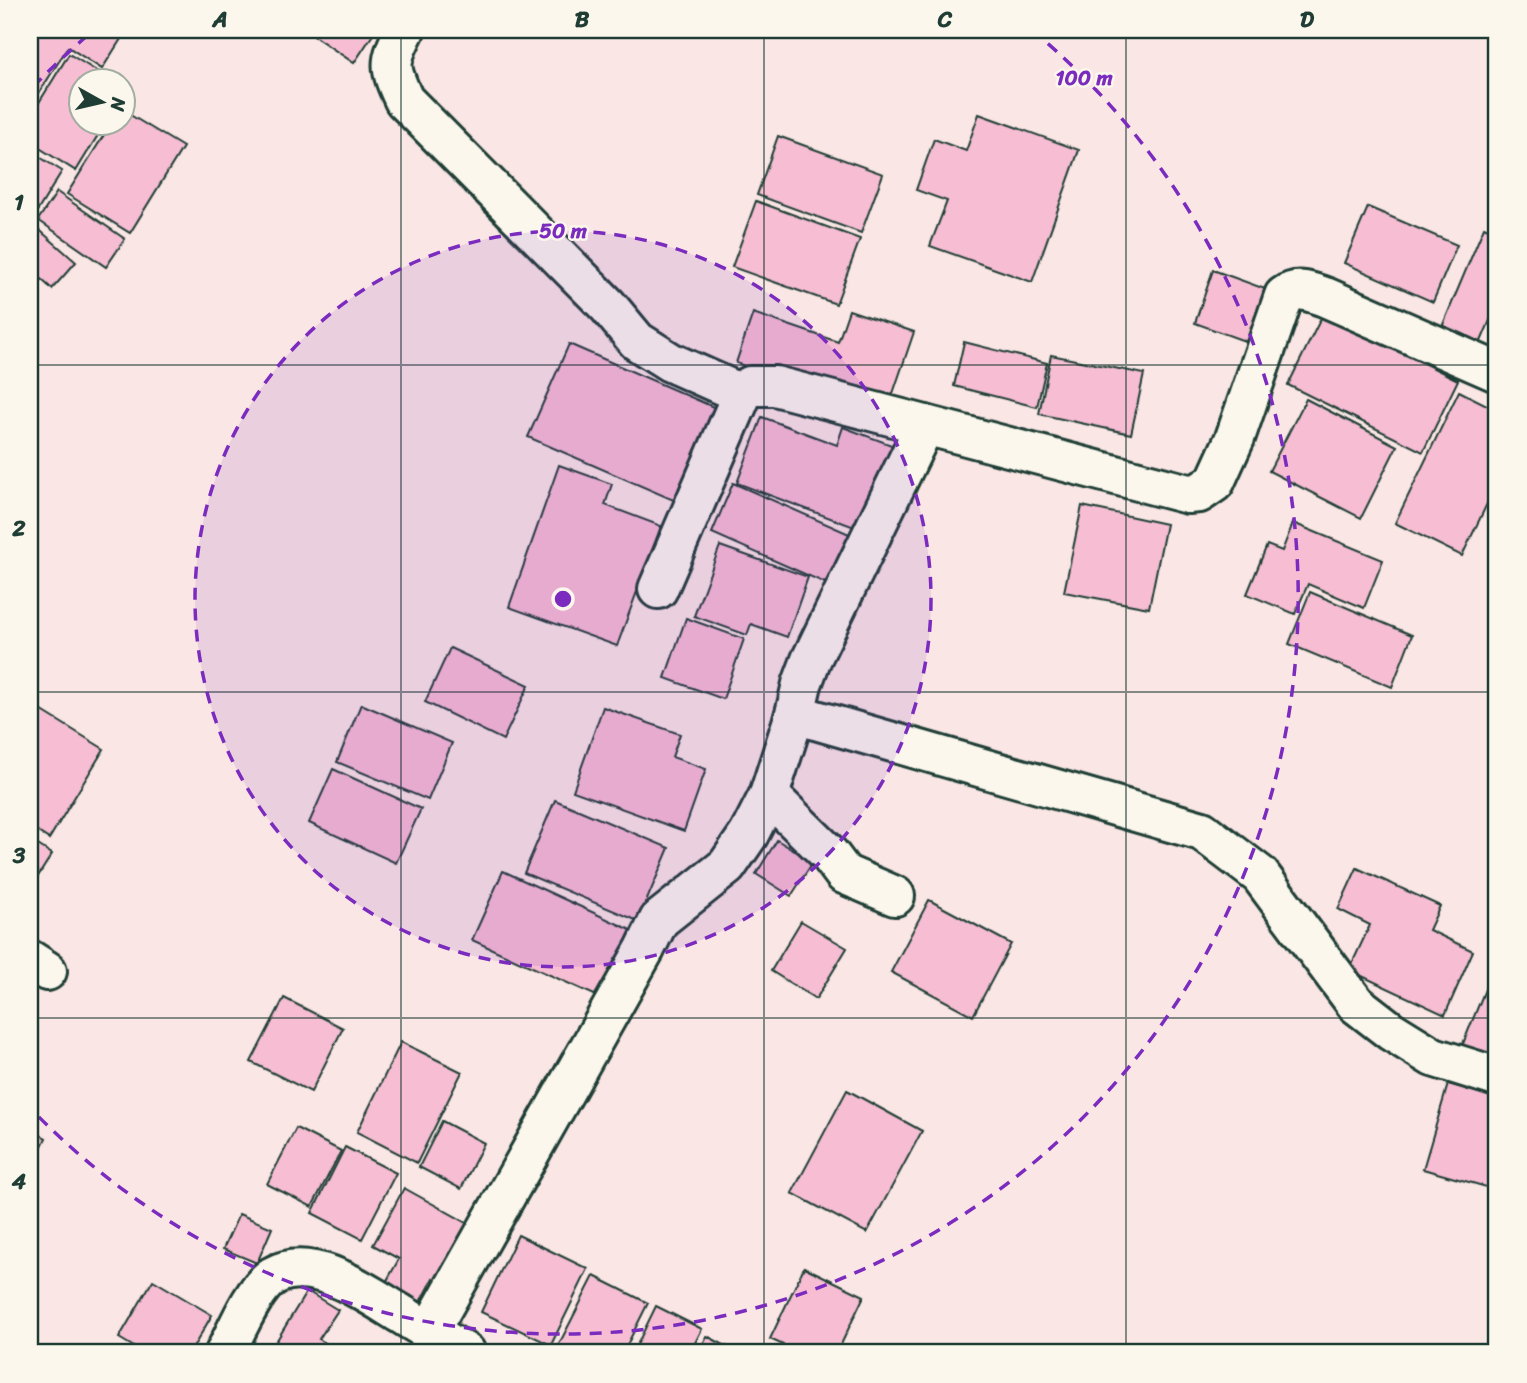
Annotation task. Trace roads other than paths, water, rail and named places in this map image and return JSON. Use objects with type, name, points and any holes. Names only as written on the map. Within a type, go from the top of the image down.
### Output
[{"type":"street","points":[[405,30],[393,56],[391,70],[404,100],[608,306],[637,341],[670,362],[742,394]]},
{"type":"street","points":[[658,589],[742,394],[750,386],[775,386],[1188,494],[1199,493],[1215,482],[1235,438],[1284,296],[1295,290],[1306,290],[1325,297],[1497,372]]},
{"type":"street","points":[[429,1332],[659,920],[727,866],[749,834],[769,794],[811,660],[925,425]]},
{"type":"street","points":[[795,714],[1202,831],[1260,875],[1356,1004],[1391,1031],[1433,1057],[1497,1077]]},
{"type":"street","points":[[769,794],[829,854],[844,874],[895,896]]},
{"type":"street","points":[[225,1353],[256,1296],[273,1276],[298,1269],[327,1274],[350,1283],[466,1353]]}]
